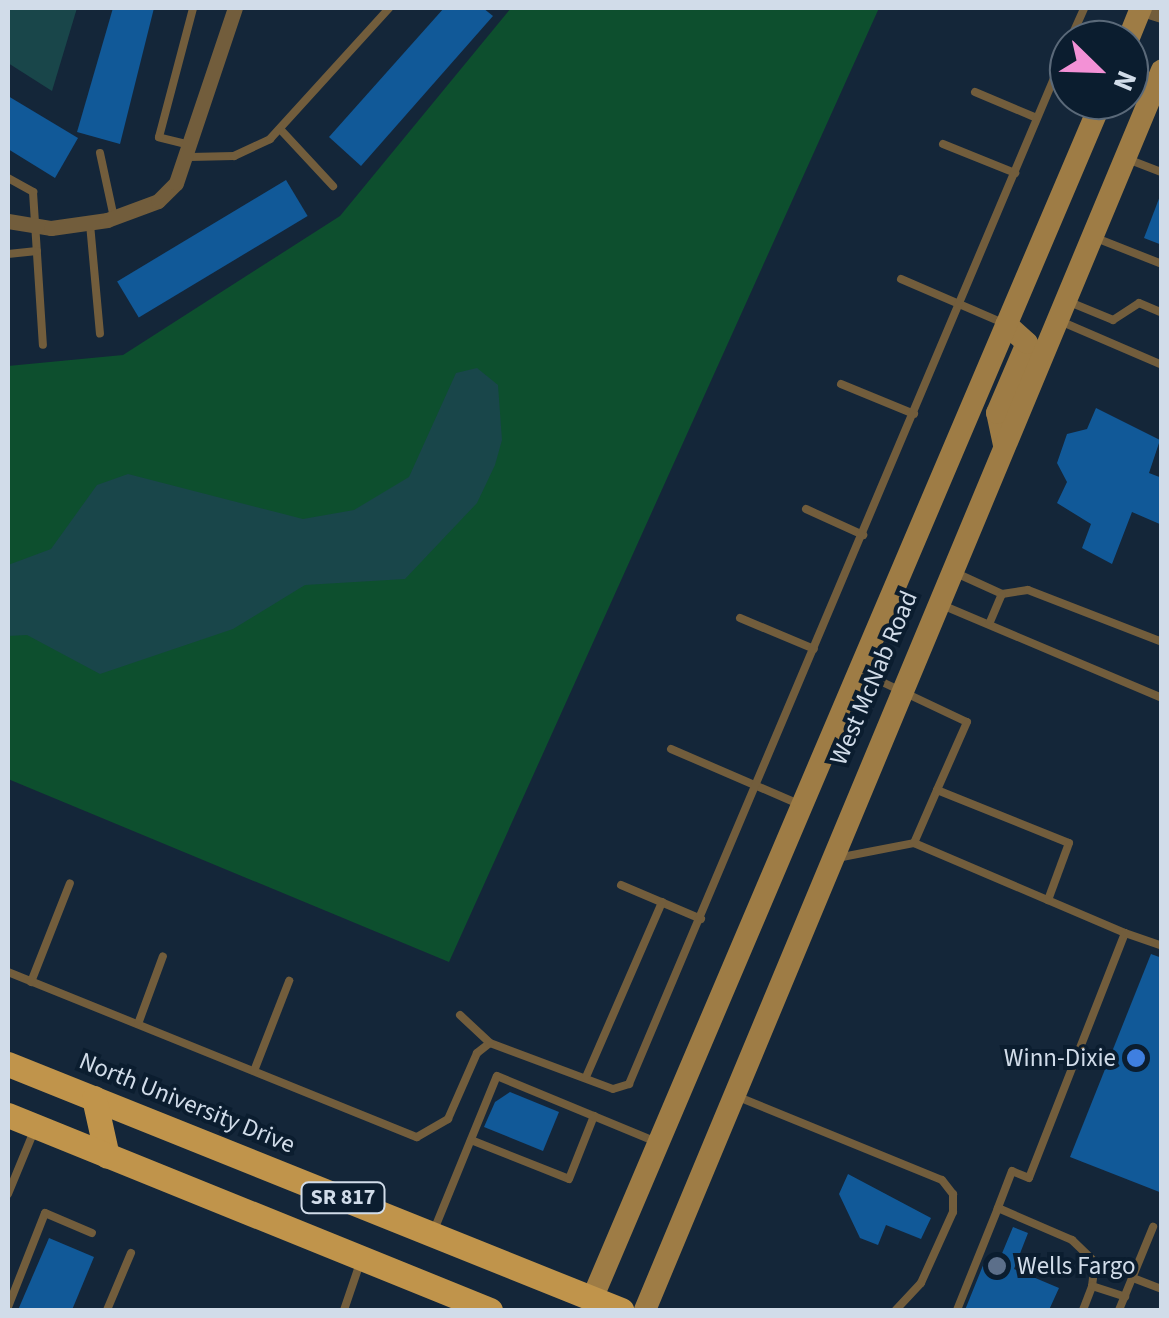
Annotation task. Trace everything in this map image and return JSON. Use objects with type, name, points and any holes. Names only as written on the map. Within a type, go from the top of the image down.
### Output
[{"type":"main road","name":"West McNab Road","points":[[645,1310],[1162,70]]},
{"type":"main road","name":"West McNab Road","points":[[590,1305],[1093,120]]},
{"type":"main road","points":[[1004,445],[997,413],[1027,343],[1006,324]]},
{"type":"main road","name":"North University Drive","points":[[8,1064],[432,1234],[590,1305],[622,1310]]},
{"type":"main road","points":[[94,1098],[107,1156]]},
{"type":"main road","name":"SR 817","points":[[8,1116],[490,1310]]},
{"type":"street","points":[[8,220],[36,227],[90,224],[158,200],[192,152],[235,8]]},
{"type":"street","points":[[1143,8],[1162,13]]},
{"type":"lane","points":[[193,8],[159,137],[192,152],[234,156],[280,129],[389,8]]},
{"type":"lane","points":[[460,1014],[490,1043],[613,1088],[639,1072],[755,786],[1049,90]]},
{"type":"lane","points":[[975,92],[1037,118]]},
{"type":"lane","points":[[280,129],[333,186]]},
{"type":"lane","points":[[943,144],[1014,173]]},
{"type":"lane","points":[[100,153],[114,218]]},
{"type":"lane","points":[[1126,158],[1162,172]]},
{"type":"lane","points":[[8,178],[33,192],[43,345]]},
{"type":"lane","points":[[90,224],[100,334]]},
{"type":"lane","points":[[1092,236],[1162,264]]},
{"type":"lane","points":[[8,254],[38,251]]},
{"type":"lane","points":[[901,279],[1006,324]]},
{"type":"lane","points":[[1108,342],[1113,320],[1139,303],[1162,313]]},
{"type":"lane","points":[[1060,309],[1113,320]]},
{"type":"lane","points":[[1060,309],[1108,342],[1162,365]]},
{"type":"lane","points":[[841,384],[914,414]]},
{"type":"lane","points":[[806,509],[863,534]]},
{"type":"lane","points":[[951,570],[1002,594],[1028,590],[1162,642]]},
{"type":"lane","points":[[990,622],[1002,594]]},
{"type":"lane","points":[[938,604],[990,622],[1162,698]]},
{"type":"lane","points":[[740,618],[814,650]]},
{"type":"lane","points":[[861,672],[903,688],[968,722],[914,843]]},
{"type":"lane","points":[[671,749],[804,806]]},
{"type":"lane","points":[[937,790],[1069,844],[1048,900]]},
{"type":"lane","points":[[832,858],[914,843],[1125,934],[1162,946]]},
{"type":"lane","points":[[31,982],[70,882]]},
{"type":"lane","points":[[621,885],[702,918]]},
{"type":"lane","points":[[586,1077],[662,902]]},
{"type":"lane","points":[[957,1310],[1012,1170],[1030,1178],[1125,934]]},
{"type":"lane","points":[[138,1024],[163,956]]},
{"type":"lane","points":[[8,972],[418,1137],[448,1119],[477,1053],[490,1043]]},
{"type":"lane","points":[[254,1071],[288,982]]},
{"type":"lane","points":[[432,1234],[497,1076],[658,1142]]},
{"type":"lane","points":[[736,1096],[942,1180],[953,1194],[953,1212],[921,1283],[896,1310]]},
{"type":"lane","points":[[471,1140],[569,1179],[594,1116]]},
{"type":"lane","points":[[8,1194],[36,1127]]},
{"type":"lane","points":[[998,1208],[1072,1240],[1095,1262],[1083,1310]]},
{"type":"lane","points":[[8,1307],[45,1213],[92,1233]]},
{"type":"lane","points":[[1119,1310],[1153,1228]]},
{"type":"lane","points":[[108,1310],[131,1254]]},
{"type":"lane","points":[[344,1310],[362,1259]]},
{"type":"lane","points":[[1132,1278],[1162,1289]]},
{"type":"lane","points":[[1092,1286],[1124,1298]]},
{"type":"green space","points":[[511,8],[879,8],[449,962],[8,779],[8,366],[123,355],[340,216]]},
{"type":"shaded area","points":[[8,8],[77,8],[52,91],[8,63]]},
{"type":"shaded area","points":[[477,368],[498,385],[502,440],[495,465],[477,503],[405,579],[305,585],[233,629],[100,674],[27,635],[8,636],[8,565],[51,549],[97,485],[128,474],[303,519],[354,510],[409,477],[456,373]]},
{"type":"building","points":[[113,8],[154,8],[120,144],[77,132]]},
{"type":"building","points":[[444,8],[483,8],[493,16],[361,166],[329,137]]},
{"type":"building","points":[[8,96],[78,138],[55,178],[8,149]]},
{"type":"building","points":[[286,180],[308,216],[139,317],[117,281]]},
{"type":"building","points":[[1162,197],[1162,245],[1144,238]]},
{"type":"building","points":[[1096,408],[1160,440],[1149,473],[1162,478],[1162,525],[1132,512],[1112,564],[1082,548],[1091,524],[1057,503],[1067,482],[1057,463],[1067,434],[1087,429]]},
{"type":"building","name":"Winn-Dixie","points":[[1151,954],[1162,958],[1162,1193],[1070,1157]]},
{"type":"building","points":[[510,1092],[559,1112],[543,1151],[484,1127],[495,1102]]},
{"type":"building","points":[[848,1174],[931,1218],[921,1239],[886,1225],[878,1245],[860,1238],[839,1194]]},
{"type":"building","name":"Wells Fargo","points":[[1013,1227],[1028,1233],[1014,1269],[1059,1288],[1049,1310],[965,1310],[986,1258],[998,1263]]},
{"type":"building","points":[[49,1238],[94,1257],[72,1310],[18,1310]]},
{"type":"place","name":"Winn-Dixie","points":[[1136,1058]]},
{"type":"place","name":"Wells Fargo","points":[[997,1266]]}]
